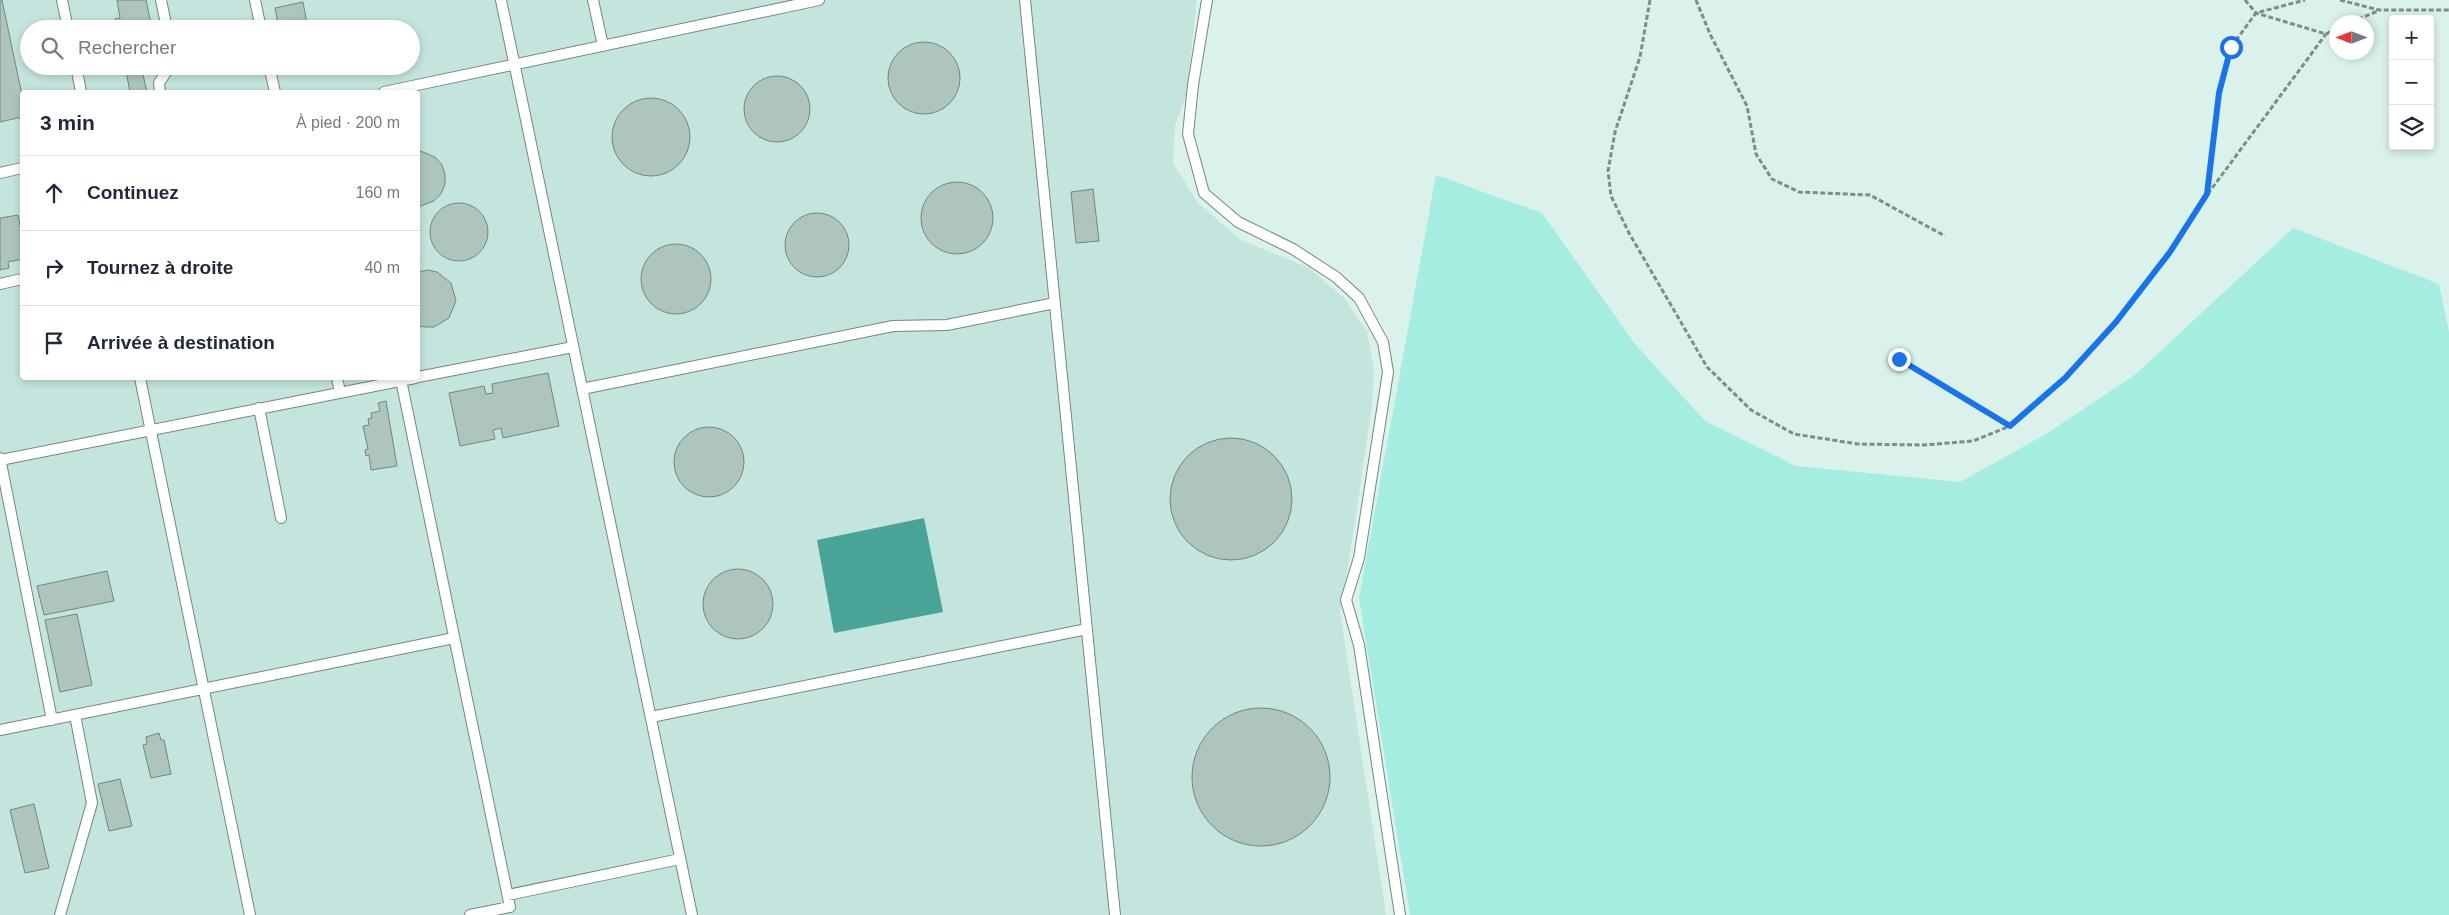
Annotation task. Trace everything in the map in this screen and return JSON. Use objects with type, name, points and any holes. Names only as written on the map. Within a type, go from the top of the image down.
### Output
[{"type":"lane","points":[[62,0],[66,20]]},
{"type":"lane","points":[[161,0],[165,20]]},
{"type":"lane","points":[[255,0],[259,20]]},
{"type":"lane","points":[[501,0],[692,915]]},
{"type":"lane","points":[[593,0],[603,46]]},
{"type":"lane","points":[[394,90],[819,0]]},
{"type":"lane","points":[[1025,0],[1115,915]]},
{"type":"lane","points":[[1207,0],[1193,85],[1188,134],[1204,193],[1238,222],[1292,249],[1336,277],[1359,298],[1382,342],[1388,372],[1359,558],[1346,600],[1359,645],[1400,915]]},
{"type":"lane","points":[[78,75],[81,90]]},
{"type":"lane","points":[[160,90],[159,83],[164,75]]},
{"type":"lane","points":[[271,75],[274,90]]},
{"type":"lane","points":[[0,173],[20,168]]},
{"type":"lane","points":[[0,284],[20,279]]},
{"type":"lane","points":[[582,390],[893,326],[947,325],[1055,303]]},
{"type":"lane","points":[[420,376],[573,347]]},
{"type":"lane","points":[[140,380],[250,915]]},
{"type":"lane","points":[[337,380],[340,392]]},
{"type":"lane","points":[[52,720],[0,460],[400,380],[510,907],[470,915]]},
{"type":"lane","points":[[259,408],[281,518]]},
{"type":"lane","points":[[651,717],[1087,629]]},
{"type":"lane","points":[[0,730],[454,638]]},
{"type":"lane","points":[[60,915],[92,804],[75,715]]},
{"type":"lane","points":[[508,895],[680,859]]},
{"type":"path","points":[[1650,0],[1640,57],[1615,132],[1608,171],[1611,196],[1629,233],[1706,367],[1751,410],[1794,434],[1858,444],[1924,445],[1973,441],[2010,426],[2065,378],[2116,322],[2170,252],[2207,194],[2329,32]]},
{"type":"path","points":[[1696,0],[1710,34],[1748,106],[1756,154],[1772,179],[1799,192],[1870,194],[1945,236]]},
{"type":"path","points":[[2244,0],[2256,13],[2326,34]]},
{"type":"path","points":[[2207,194],[2219,93],[2231,47],[2256,13],[2305,0]]},
{"type":"path","points":[[2340,0],[2379,10],[2449,10]]},
{"type":"path","points":[[2367,15],[2379,10]]},
{"type":"path","points":[[1899,359],[2010,426]]},
{"type":"shaded area","points":[[0,0],[1197,0],[1186,96],[1175,125],[1173,163],[1198,203],[1241,240],[1309,268],[1344,298],[1367,331],[1374,370],[1372,405],[1340,612],[1386,915],[0,915]]},
{"type":"shaded area","points":[[1436,175],[1542,213],[1635,344],[1705,421],[1796,466],[1960,482],[2046,434],[2136,374],[2293,228],[2439,284],[2449,332],[2449,915],[1410,915],[1359,598]]},
{"type":"shaded area","points":[[924,518],[943,612],[834,633],[817,540]]},
{"type":"building","points":[[0,0],[2,0],[21,90],[20,117],[0,122]]},
{"type":"building","points":[[117,0],[146,0],[150,20],[115,20],[120,18]]},
{"type":"building","points":[[303,2],[306,20],[277,20],[275,8]]},
{"type":"building","points":[[924,42],[938,45],[950,52],[957,64],[960,78],[957,92],[950,104],[938,111],[924,114],[910,111],[898,104],[891,92],[888,78],[891,64],[898,52],[910,45]]},
{"type":"building","points":[[127,75],[143,75],[147,90],[130,90]]},
{"type":"building","points":[[777,76],[789,79],[800,86],[807,97],[810,109],[807,121],[800,132],[789,139],[777,142],[765,139],[754,132],[747,121],[744,109],[747,97],[754,86],[765,79]]},
{"type":"building","points":[[651,98],[666,101],[678,110],[687,122],[690,137],[687,152],[678,164],[666,173],[651,176],[636,173],[624,164],[615,152],[612,137],[615,122],[624,110],[636,101]]},
{"type":"building","points":[[420,151],[435,157],[442,165],[445,174],[445,184],[441,194],[434,201],[420,206]]},
{"type":"building","points":[[957,182],[971,185],[983,192],[990,204],[993,218],[990,232],[983,244],[971,251],[957,254],[943,251],[931,244],[924,232],[921,218],[924,204],[931,192],[943,185]]},
{"type":"building","points":[[1093,189],[1099,241],[1076,243],[1071,192]]},
{"type":"building","points":[[459,203],[475,208],[483,216],[488,232],[483,248],[475,256],[459,261],[443,256],[435,248],[430,232],[435,216],[443,208]]},
{"type":"building","points":[[811,213],[823,213],[840,222],[847,233],[849,245],[847,257],[840,268],[823,277],[811,277],[799,272],[790,263],[785,251],[785,239],[790,227],[799,218]]},
{"type":"building","points":[[18,215],[20,225],[20,259],[8,262],[9,268],[0,270],[0,218]]},
{"type":"building","points":[[676,244],[689,247],[701,254],[708,266],[711,279],[708,292],[701,304],[689,311],[676,314],[663,311],[651,304],[644,292],[641,279],[644,266],[651,254],[663,247]]},
{"type":"building","points":[[428,270],[437,272],[451,283],[456,301],[449,318],[434,327],[420,326],[420,272]]},
{"type":"building","points":[[548,373],[559,426],[503,438],[501,428],[493,430],[495,439],[460,446],[449,393],[484,386],[486,394],[493,393],[492,384]]},
{"type":"building","points":[[386,401],[397,466],[371,470],[369,455],[366,456],[365,450],[368,449],[363,426],[369,425],[368,419],[372,418],[371,413],[380,411],[378,403]]},
{"type":"building","points":[[709,427],[722,430],[734,437],[741,449],[744,462],[741,475],[734,487],[722,494],[709,497],[696,494],[684,487],[677,475],[674,462],[677,449],[684,437],[696,430]]},
{"type":"building","points":[[1231,438],[1255,442],[1274,456],[1288,475],[1292,499],[1288,523],[1274,542],[1255,556],[1231,560],[1207,556],[1188,542],[1174,523],[1170,499],[1174,475],[1188,456],[1207,442]]},
{"type":"building","points":[[738,569],[751,572],[763,579],[770,591],[773,604],[770,617],[763,629],[751,636],[738,639],[725,636],[713,629],[706,617],[703,604],[706,591],[713,579],[725,572]]},
{"type":"building","points":[[107,571],[114,601],[44,615],[37,586]]},
{"type":"building","points":[[77,614],[92,685],[60,692],[45,620]]},
{"type":"building","points":[[1261,708],[1275,709],[1288,713],[1300,719],[1310,728],[1319,738],[1325,750],[1329,763],[1329,791],[1325,804],[1319,816],[1310,826],[1300,835],[1288,841],[1275,845],[1261,846],[1247,845],[1234,841],[1222,835],[1212,826],[1203,816],[1197,804],[1193,791],[1192,777],[1193,763],[1197,750],[1203,738],[1212,728],[1222,719],[1234,713],[1247,709]]},
{"type":"building","points":[[159,733],[161,740],[164,740],[171,774],[151,778],[143,745],[147,744],[146,737]]},
{"type":"building","points":[[120,779],[132,826],[109,831],[98,784]]},
{"type":"building","points":[[34,804],[49,868],[25,873],[10,810]]},
{"type":"route","points":[[1899,359],[1977,408],[2010,426],[2065,378],[2116,322],[2170,252],[2207,194],[2219,93],[2231,47]]}]
